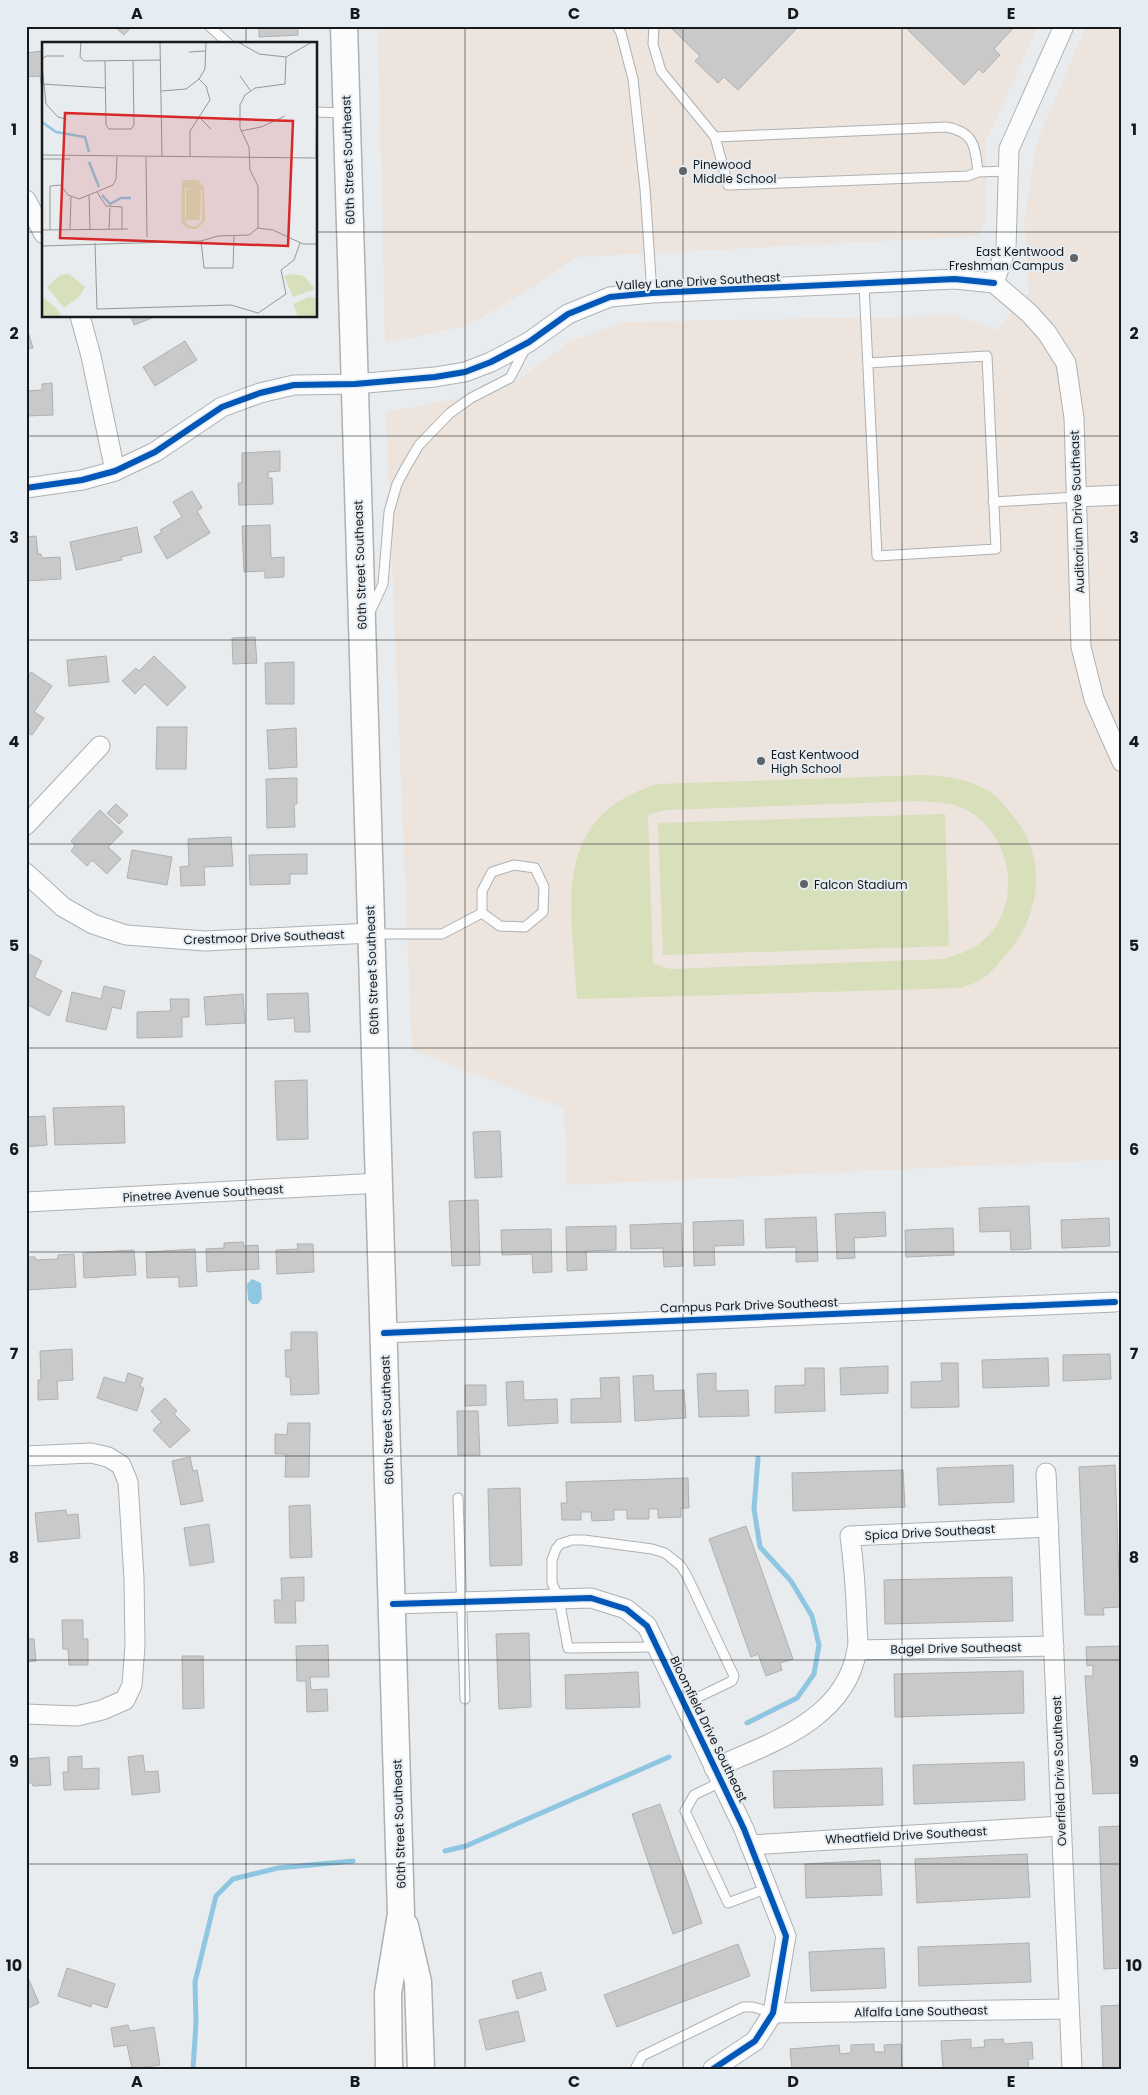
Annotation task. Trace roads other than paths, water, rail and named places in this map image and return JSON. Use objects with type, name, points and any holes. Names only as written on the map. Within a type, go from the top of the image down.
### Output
[{"type":"main road","name":"60th Street Southeast","points":[[344,26],[402,1914],[418,1982],[421,2069]]},
{"type":"main road","name":"60th Street Southeast","points":[[389,2069],[388,1993],[402,1914]]},
{"type":"street","points":[[994,283],[1006,248],[1009,149],[1064,26]]},
{"type":"street","points":[[26,200],[42,230]]},
{"type":"street","name":"Valley Lane Drive Southeast","points":[[26,488],[82,480],[115,471],[155,452],[222,407],[260,393],[294,386],[355,384],[435,377],[465,372],[491,362],[529,342],[568,314],[610,297],[652,293],[954,279],[994,283]]},
{"type":"street","name":"Auditorium Drive Southeast","points":[[994,283],[1041,326],[1066,363],[1074,418],[1081,647],[1094,699],[1122,762]]},
{"type":"street","points":[[81,318],[91,356],[115,471]]},
{"type":"street","points":[[1077,497],[1122,495]]},
{"type":"street","points":[[26,825],[100,746]]},
{"type":"street","name":"Crestmoor Drive Southeast","points":[[26,873],[63,908],[92,924],[126,935],[205,941],[371,933]]},
{"type":"street","name":"Pinetree Avenue Southeast","points":[[26,1202],[380,1184]]},
{"type":"street","name":"Campus Park Drive Southeast","points":[[384,1333],[1114,1302]]},
{"type":"street","points":[[26,1456],[90,1453],[108,1457],[121,1464],[128,1482],[134,1578],[135,1646],[132,1685],[125,1700],[102,1710],[77,1716],[26,1714]]},
{"type":"street","name":"Overfield Drive Southeast","points":[[1046,1473],[1072,2069]]},
{"type":"street","name":"Spica Drive Southeast","points":[[718,1775],[822,1714],[846,1685],[857,1650],[856,1594],[850,1536],[1049,1527]]},
{"type":"street","name":"Bloomfield Drive Southeast","points":[[393,1604],[591,1598],[626,1609],[647,1626],[750,1845],[786,1936],[773,2013],[755,2041],[714,2069]]},
{"type":"street","name":"Bagel Drive Southeast","points":[[857,1650],[1054,1646]]},
{"type":"street","name":"Wheatfield Drive Southeast","points":[[750,1845],[1061,1826]]},
{"type":"street","name":"Alfalfa Lane Southeast","points":[[773,2013],[1069,2009]]},
{"type":"lane","points":[[209,26],[228,42]]},
{"type":"lane","points":[[617,26],[621,33],[633,79],[645,189],[652,293]]},
{"type":"lane","points":[[654,26],[653,44],[661,70],[715,137],[728,184],[968,176],[978,172],[1008,171]]},
{"type":"lane","points":[[318,112],[346,114]]},
{"type":"lane","points":[[715,137],[946,127],[960,130],[975,146],[978,172]]},
{"type":"lane","points":[[864,284],[877,556],[996,549],[987,356],[868,363]]},
{"type":"lane","points":[[362,628],[383,584],[389,512],[397,484],[406,467],[419,445],[450,413],[471,398],[510,378],[529,342]]},
{"type":"lane","points":[[994,502],[1077,497]]},
{"type":"lane","points":[[514,865],[535,868],[544,886],[543,912],[525,927],[500,926],[482,913],[482,891],[492,872],[514,865]]},
{"type":"lane","points":[[371,933],[442,934],[482,913]]},
{"type":"lane","points":[[458,1498],[465,1698]]},
{"type":"lane","points":[[657,1648],[568,1648],[559,1599],[552,1583],[552,1560],[560,1544],[572,1540],[584,1540],[652,1548],[665,1554],[680,1566],[687,1576],[734,1676],[732,1681],[684,1704]]},
{"type":"lane","points":[[718,1775],[694,1795],[685,1811],[728,1903],[768,1888]]},
{"type":"lane","points":[[635,2069],[642,2056],[743,2007],[753,2007],[773,2013]]},
{"type":"water","points":[[252,1279],[261,1283],[262,1299],[258,1304],[252,1304],[248,1300],[247,1284]]},
{"type":"waterway","points":[[747,1723],[797,1698],[814,1674],[819,1645],[812,1616],[791,1581],[760,1547],[754,1509],[758,1458]]},
{"type":"waterway","points":[[445,1851],[466,1846],[669,1757]]},
{"type":"waterway","points":[[193,2069],[196,2023],[195,1982],[216,1896],[233,1879],[278,1868],[353,1861]]},
{"type":"place","name":"Pinewood Middle School","points":[[683,171]]},
{"type":"place","name":"East Kentwood Freshman Campus","points":[[1074,258]]},
{"type":"place","name":"East Kentwood High School","points":[[761,761]]},
{"type":"place","name":"Falcon Stadium","points":[[804,884]]}]
